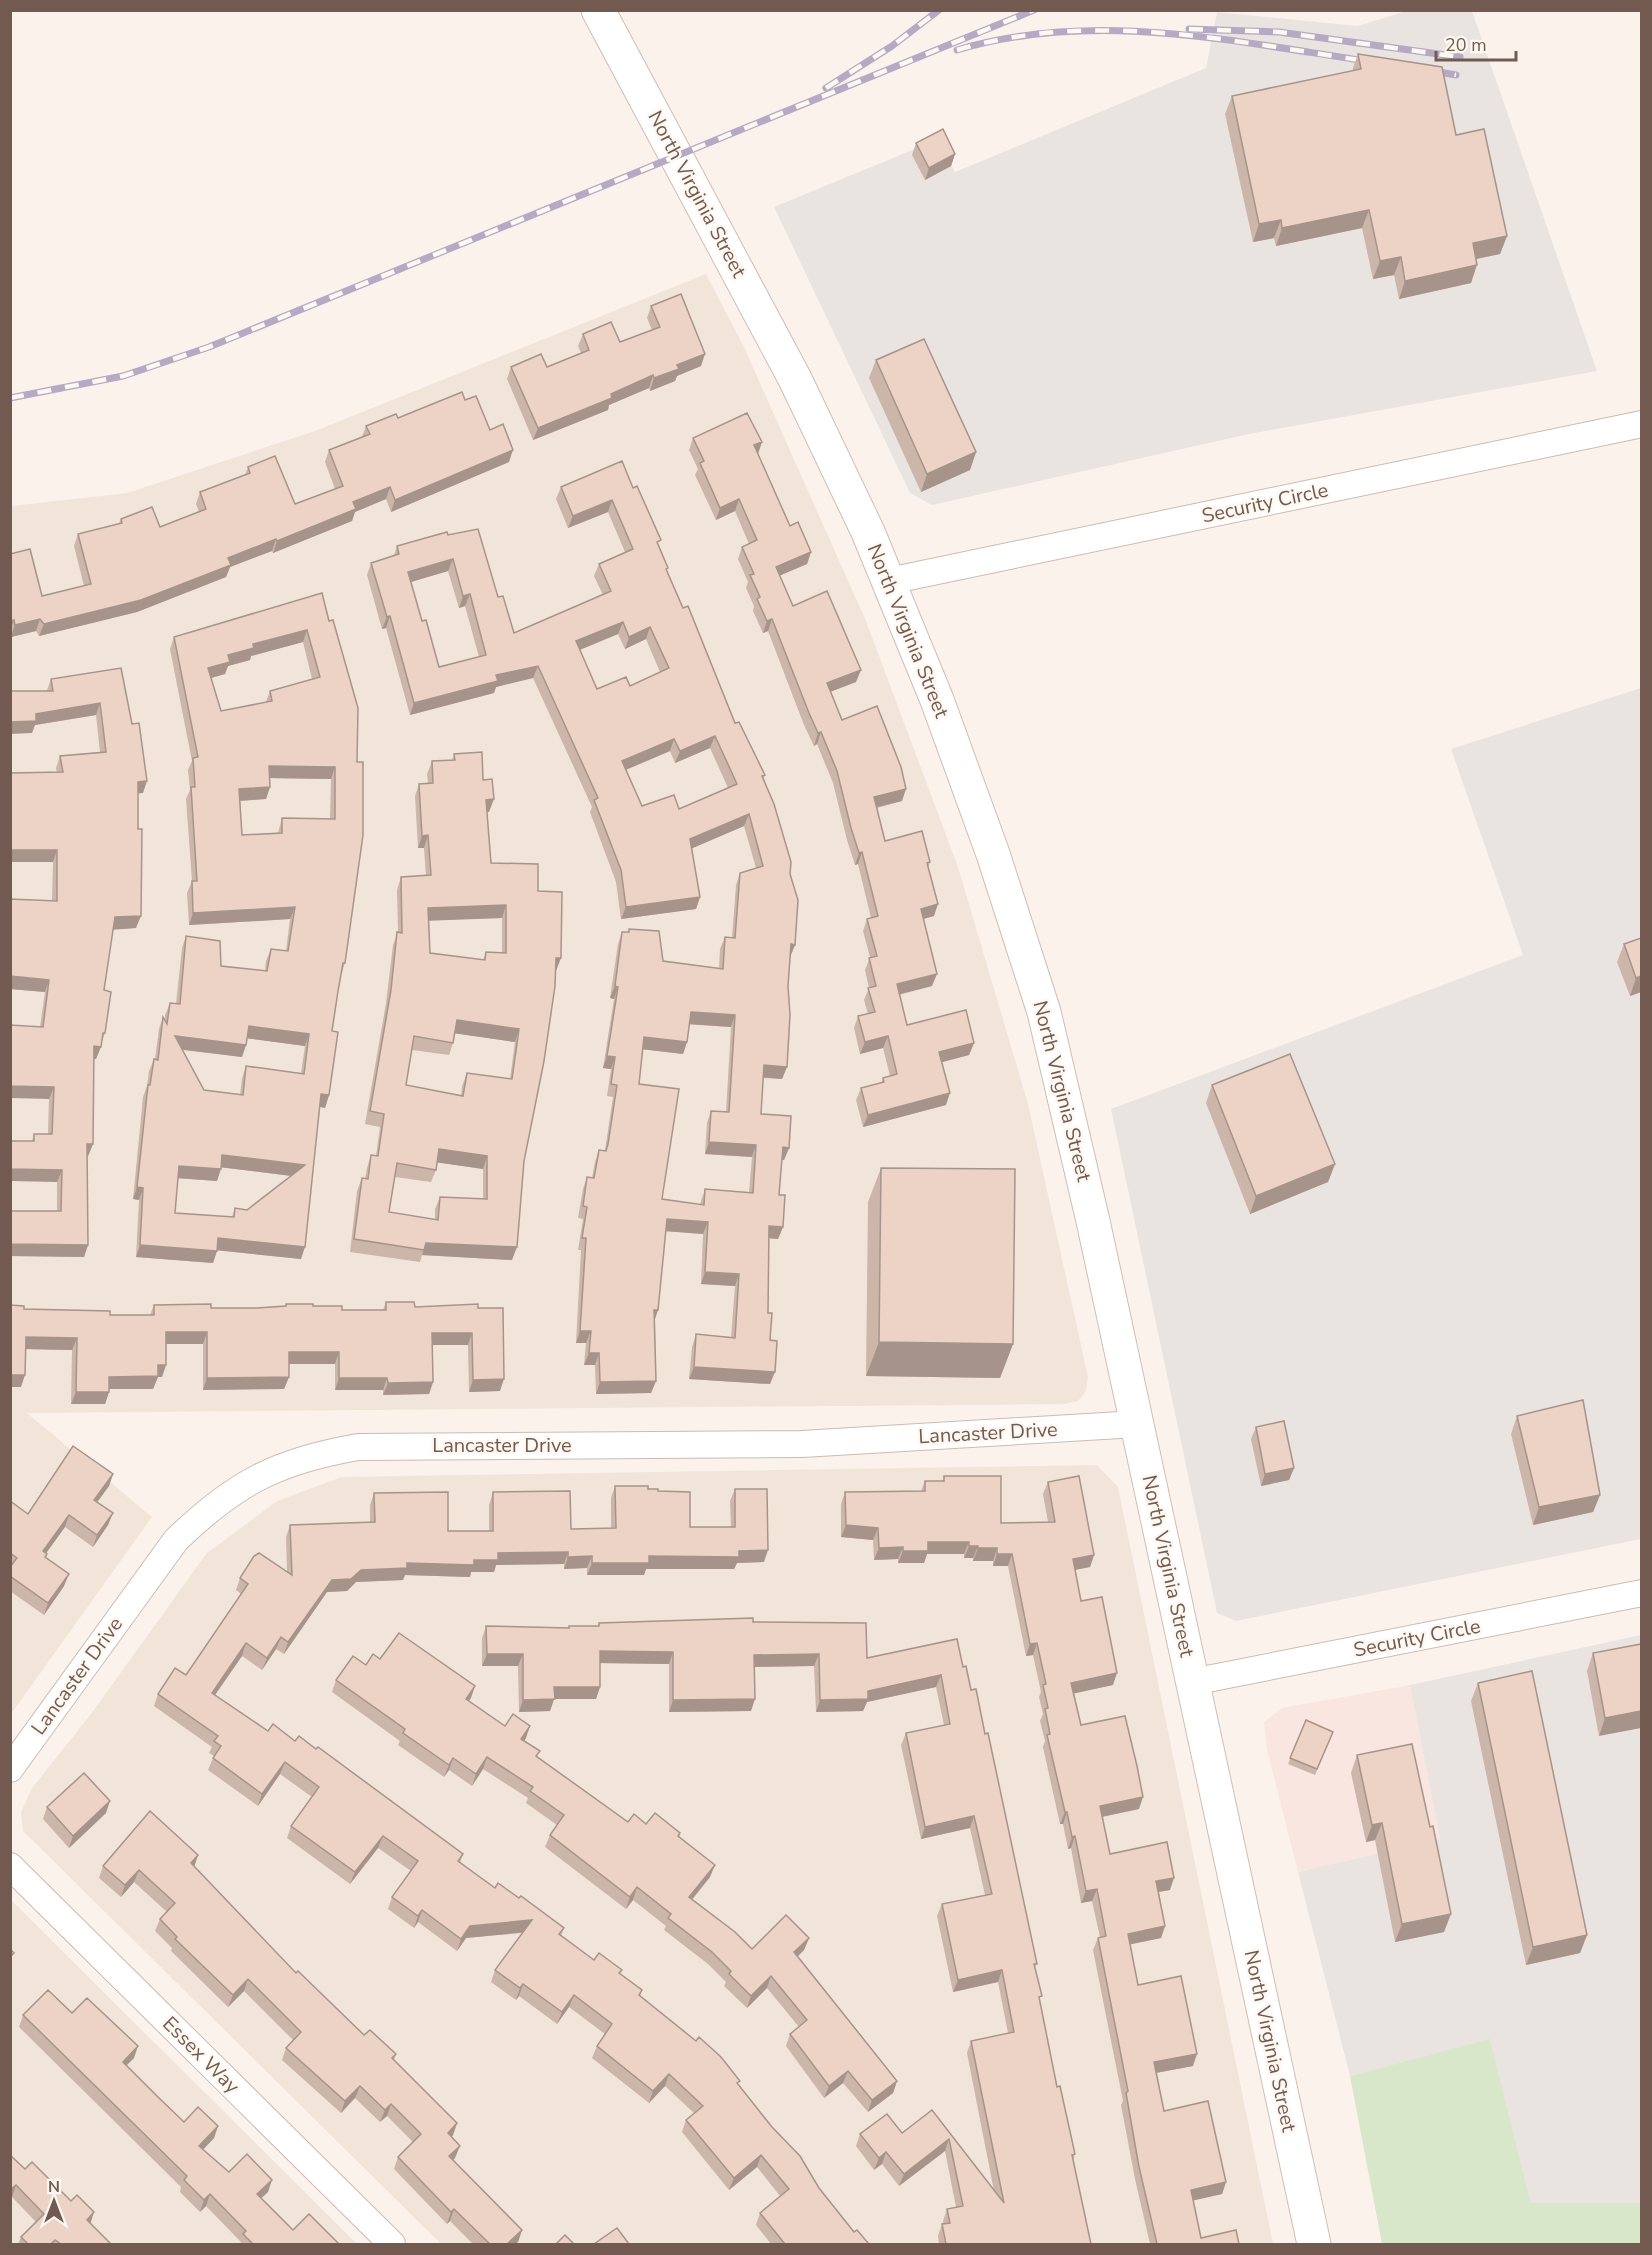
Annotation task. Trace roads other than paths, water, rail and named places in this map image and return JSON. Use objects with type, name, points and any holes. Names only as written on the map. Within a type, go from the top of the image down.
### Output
[{"type":"main road","name":"North Virginia Street","points":[[598,10],[795,379],[889,581],[937,700],[993,854],[1044,1012],[1137,1424],[1314,2244]]},
{"type":"street","name":"Security Circle","points":[[889,581],[1641,424]]},
{"type":"street","name":"Lancaster Drive","points":[[10,1769],[176,1540],[208,1509],[241,1485],[279,1466],[316,1454],[358,1447],[802,1444],[1137,1424]]},
{"type":"street","name":"Security Circle","points":[[1192,1682],[1641,1593]]},
{"type":"street","name":"Essex Way","points":[[10,1866],[392,2244]]},
{"type":"railway","points":[[826,88],[892,46],[939,10]]},
{"type":"railway","points":[[10,398],[123,376],[209,347],[1034,10]]},
{"type":"railway","points":[[1189,29],[1279,32],[1460,57]]},
{"type":"railway","points":[[957,50],[1009,38],[1061,32],[1113,31],[1165,33],[1217,39],[1373,62]]},
{"type":"railway","points":[[1427,70],[1456,75]]}]
